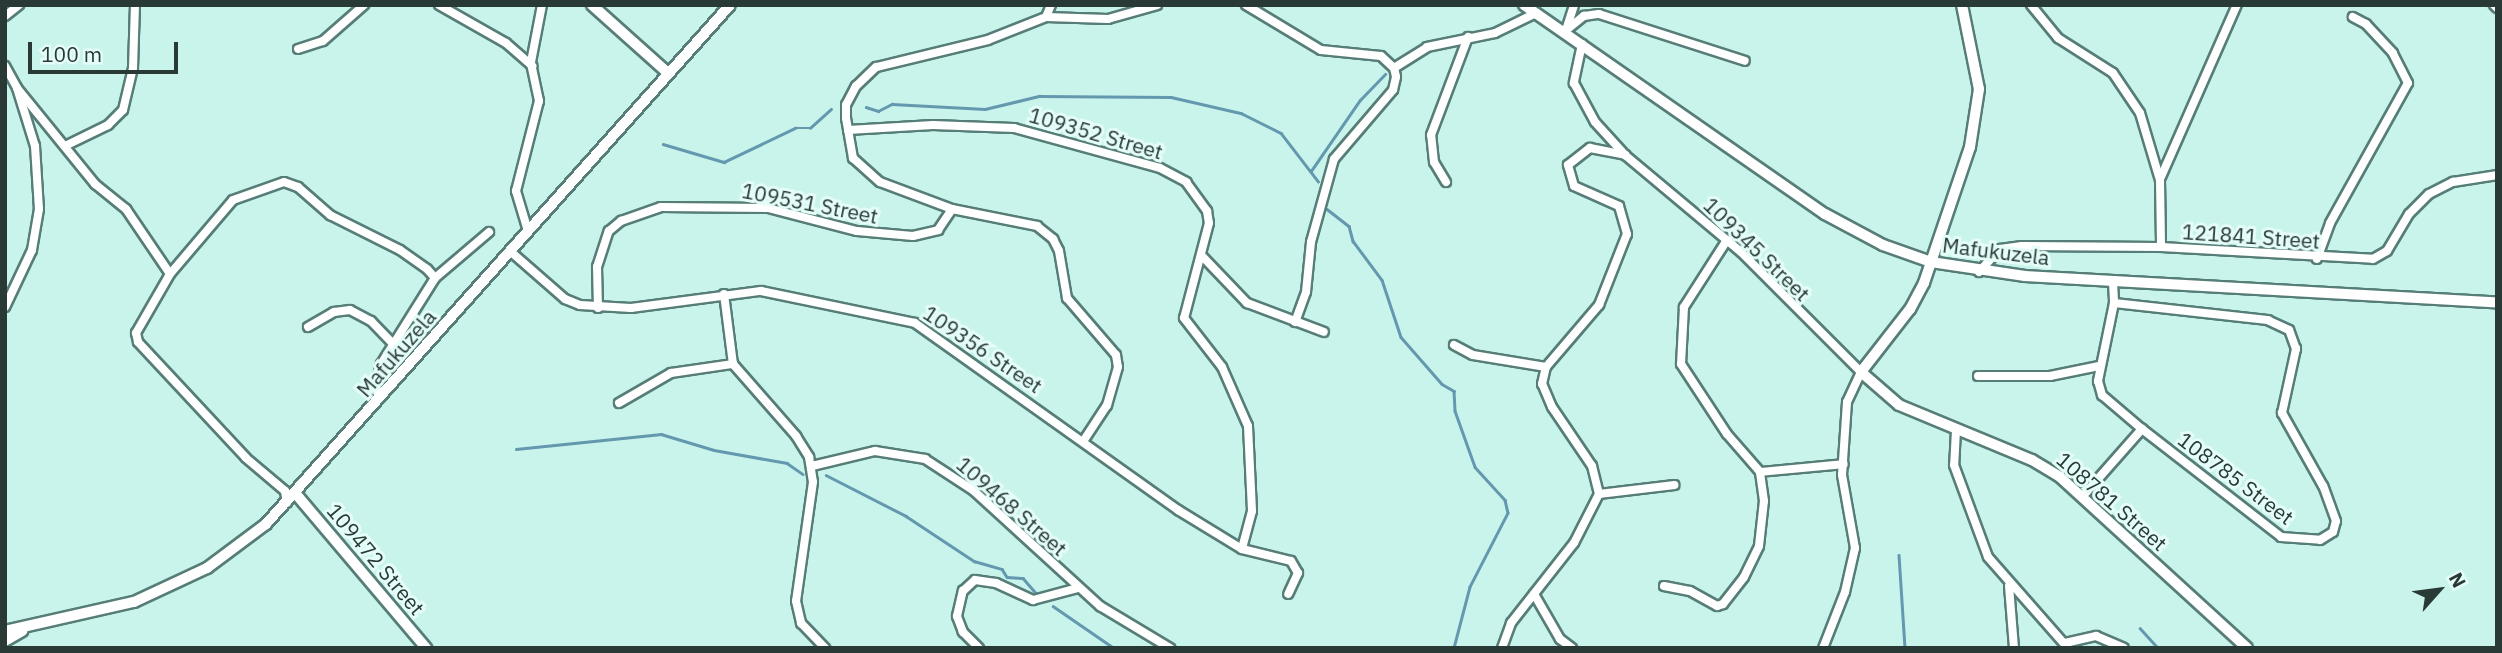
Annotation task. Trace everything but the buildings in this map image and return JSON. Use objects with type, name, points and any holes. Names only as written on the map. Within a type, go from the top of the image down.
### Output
[{"type":"main road","points":[[592,5],[667,72]]},
{"type":"main road","name":"Mafukuzela","points":[[24,630],[134,602],[173,586],[246,541],[296,494],[380,402],[667,72],[730,5]]},
{"type":"main road","name":"Mafukuzela","points":[[1524,5],[1825,214],[1883,245],[1931,262],[1979,272],[2113,282],[2497,302]]},
{"type":"main road","points":[[5,631],[24,630]]},
{"type":"main road","points":[[5,641],[24,630]]},
{"type":"street","points":[[5,16],[19,5]]},
{"type":"street","points":[[67,145],[107,125],[123,110],[133,68],[135,5]]},
{"type":"street","points":[[298,49],[323,41],[365,5]]},
{"type":"street","points":[[439,5],[506,43],[534,69]]},
{"type":"street","points":[[528,231],[516,191],[539,101],[534,69],[542,5]]},
{"type":"street","points":[[1046,17],[1051,5]]},
{"type":"street","points":[[1084,440],[1107,405],[1118,367],[1116,355],[1067,298],[1053,239],[1037,226],[918,200],[862,169],[853,158],[846,105],[856,86],[876,67],[988,40],[1046,17],[1108,19],[1157,5]]},
{"type":"street","points":[[1246,5],[1321,50],[1381,56],[1394,68],[1393,90],[1334,159],[1311,242],[1306,292],[1295,322]]},
{"type":"street","points":[[1564,32],[1574,5]]},
{"type":"street","points":[[1823,648],[1845,592],[1855,548],[1844,493],[1847,401],[1861,372],[1910,309],[1931,262],[1970,147],[1978,106],[1978,71],[1962,5]]},
{"type":"street","points":[[2031,5],[2058,38],[2120,80],[2148,131],[2160,180],[2161,247]]},
{"type":"street","points":[[2160,180],[2237,5]]},
{"type":"street","points":[[1394,68],[1427,47],[1495,33],[1536,13]]},
{"type":"street","points":[[1564,32],[1584,16],[1599,14],[1745,61]]},
{"type":"street","points":[[2317,259],[2330,223],[2408,83],[2393,53],[2371,28],[2353,17]]},
{"type":"street","points":[[1446,182],[1434,162],[1431,135],[1468,37]]},
{"type":"street","name":"109345 Street","points":[[1581,44],[1574,73],[1579,96],[1589,115],[1625,155],[1727,240],[1861,372]]},
{"type":"street","points":[[5,66],[17,88],[35,146],[39,209],[32,250],[5,306]]},
{"type":"street","points":[[17,88],[67,145],[95,184],[126,209],[170,274]]},
{"type":"street","name":"109352 Street","points":[[848,131],[991,125],[1160,168],[1186,182],[1207,211],[1203,257],[1184,318],[1222,367],[1248,426],[1252,512],[1242,549]]},
{"type":"street","name":"109345 Street","points":[[1545,367],[1599,304],[1627,234],[1619,206],[1574,186],[1568,165],[1574,156],[1590,148],[1625,155]]},
{"type":"street","name":"121841 Street","points":[[1979,272],[1994,252],[2008,247],[2161,247],[2317,259],[2379,257],[2387,251],[2409,214],[2428,194],[2453,182],[2497,175]]},
{"type":"street","points":[[287,503],[285,491],[246,458],[138,342],[136,333],[170,274],[233,200],[284,182],[298,187],[330,215],[400,250],[435,278]]},
{"type":"street","name":"109531 Street","points":[[598,308],[597,267],[609,231],[621,221],[661,207],[768,208],[857,231],[914,236],[938,230],[952,209]]},
{"type":"street","points":[[380,402],[378,374],[393,344],[435,278],[489,232]]},
{"type":"street","points":[[1664,586],[1690,591],[1717,606],[1730,597],[1759,546],[1763,501],[1760,472],[1719,423],[1681,364],[1684,307],[1727,240]]},
{"type":"street","name":"109356 Street","points":[[510,251],[565,299],[598,308],[761,291],[904,318],[1084,440],[1178,510],[1242,549],[1295,564],[1298,573],[1289,594]]},
{"type":"street","points":[[1203,257],[1247,303],[1324,332]]},
{"type":"street","name":"108785 Street","points":[[2113,282],[2114,303],[2099,366],[2102,395],[2281,537],[2310,542],[2333,532],[2334,510],[2282,413],[2295,349],[2289,330],[2268,320],[2114,303]]},
{"type":"street","points":[[724,294],[733,364],[796,436],[812,466],[796,601],[801,622],[825,648]]},
{"type":"street","points":[[308,327],[334,312],[350,310],[371,321],[393,344]]},
{"type":"street","points":[[1454,345],[1473,355],[1545,367],[1545,395],[1592,466],[1599,494],[1574,544],[1511,624],[1502,648]]},
{"type":"street","points":[[619,403],[671,373],[733,364]]},
{"type":"street","points":[[1978,376],[2050,376],[2099,366]]},
{"type":"street","name":"108781 Street","points":[[1861,372],[1899,405],[2032,460],[2082,497],[2247,648]]},
{"type":"street","points":[[2082,497],[2142,429]]},
{"type":"street","points":[[1956,430],[1954,465],[1965,501],[1988,557],[2009,586],[2067,646],[2096,636],[2124,648]]},
{"type":"street","name":"109468 Street","points":[[812,466],[875,451],[925,459],[965,484],[1078,588],[1123,622],[1170,648]]},
{"type":"street","points":[[1760,472],[1844,464]]},
{"type":"street","points":[[1599,494],[1674,485]]},
{"type":"street","name":"109472 Street","points":[[296,494],[426,648]]},
{"type":"street","points":[[979,648],[963,632],[957,616],[959,599],[970,583],[988,580],[1034,600],[1078,588]]},
{"type":"street","points":[[2009,586],[2014,648]]},
{"type":"street","points":[[1534,594],[1560,639],[1572,648]]},
{"type":"waterway","points":[[1311,171],[1360,100],[1385,74]]},
{"type":"waterway","points":[[866,107],[878,111],[892,104],[985,109],[1039,96],[1171,97],[1241,113],[1281,133],[1318,181]]},
{"type":"waterway","points":[[663,144],[724,162],[795,128],[810,128],[831,109]]},
{"type":"waterway","points":[[1327,209],[1349,226],[1353,241],[1382,280],[1401,337],[1442,384],[1454,391],[1455,411],[1475,467],[1505,500],[1508,513],[1470,587],[1454,648]]},
{"type":"waterway","points":[[516,449],[661,434],[714,450],[787,463],[803,474]]},
{"type":"waterway","points":[[826,475],[906,516],[974,561],[1002,569],[1007,577],[1023,578],[1038,595]]},
{"type":"waterway","points":[[1899,555],[1905,648]]},
{"type":"waterway","points":[[1053,606],[1114,648]]},
{"type":"waterway","points":[[2140,628],[2158,648]]}]
